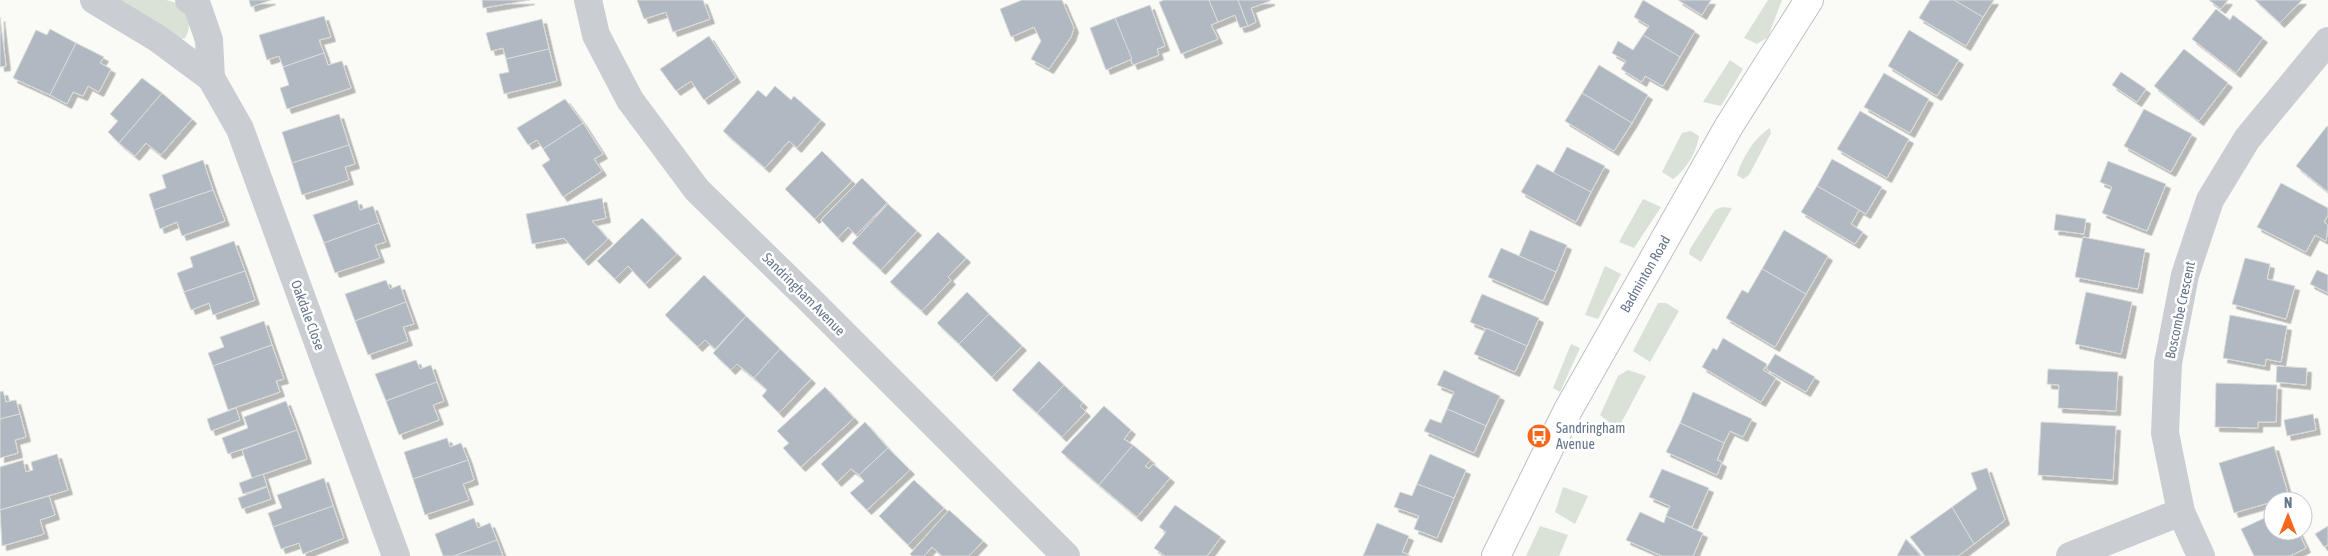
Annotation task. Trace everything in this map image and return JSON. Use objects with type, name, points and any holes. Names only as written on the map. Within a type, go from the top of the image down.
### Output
[{"type":"main road","name":"Badminton Road","points":[[1496,556],[1568,410],[1729,126],[1809,0]]},
{"type":"street","name":"Oakdale Close","points":[[94,0],[157,38],[211,78],[240,129],[396,556]]},
{"type":"street","name":"Oakdale Close","points":[[189,0],[197,5],[209,40],[211,78]]},
{"type":"street","name":"Sandringham Avenue","points":[[588,0],[596,34],[630,100],[698,190],[1066,556]]},
{"type":"street","name":"Boscombe Crescent","points":[[2201,556],[2181,512],[2165,433],[2168,363],[2185,275],[2210,200],[2242,147],[2328,41]]},
{"type":"street","points":[[2070,556],[2181,512]]},
{"type":"shaded area","points":[[119,0],[166,0],[173,2],[183,9],[188,20],[188,32],[185,38],[179,40]]},
{"type":"shaded area","points":[[1768,0],[1782,0],[1768,37],[1757,44],[1744,38]]},
{"type":"shaded area","points":[[1730,60],[1743,69],[1721,106],[1703,102]]},
{"type":"shaded area","points":[[1770,128],[1771,133],[1749,175],[1743,179],[1737,175],[1742,162],[1754,142]]},
{"type":"shaded area","points":[[1691,131],[1699,136],[1696,148],[1690,160],[1673,179],[1662,172],[1682,133]]},
{"type":"shaded area","points":[[1643,199],[1661,207],[1634,248],[1619,242]]},
{"type":"shaded area","points":[[1722,207],[1732,208],[1701,262],[1689,254],[1690,249],[1715,210]]},
{"type":"shaded area","points":[[1605,266],[1621,274],[1598,319],[1585,315]]},
{"type":"shaded area","points":[[1658,303],[1666,303],[1679,311],[1650,362],[1633,351]]},
{"type":"shaded area","points":[[1571,344],[1580,348],[1560,392],[1553,388]]},
{"type":"shaded area","points":[[1628,370],[1646,376],[1618,429],[1600,415],[1618,376]]},
{"type":"shaded area","points":[[1563,487],[1588,496],[1575,524],[1555,512]]},
{"type":"shaded area","points":[[1540,526],[1568,535],[1559,556],[1526,556]]},
{"type":"building","points":[[249,0],[271,0],[251,7]]},
{"type":"building","points":[[482,0],[530,0],[483,8]]},
{"type":"building","points":[[637,0],[703,0],[710,19],[673,32],[666,12],[644,19]]},
{"type":"building","points":[[1022,0],[1062,0],[1074,28],[1071,37],[1049,69],[1031,59],[1041,41],[1034,27],[1011,37],[1000,9]]},
{"type":"building","points":[[1164,0],[1209,0],[1218,22],[1211,25],[1218,39],[1181,54],[1159,2]]},
{"type":"building","points":[[1209,0],[1238,0],[1248,26],[1240,28],[1235,15],[1218,22]]},
{"type":"building","points":[[1238,0],[1270,1],[1251,8],[1256,22],[1248,26]]},
{"type":"building","points":[[1643,0],[1695,31],[1680,57],[1643,35],[1649,26],[1634,17]]},
{"type":"building","points":[[1678,0],[1711,0],[1702,15]]},
{"type":"building","points":[[1930,0],[1954,0],[1983,17],[1966,46],[1919,18]]},
{"type":"building","points":[[1954,0],[1994,0],[1983,17]]},
{"type":"building","points":[[2209,0],[2228,0],[2221,9]]},
{"type":"building","points":[[2255,0],[2302,0],[2280,23]]},
{"type":"building","points":[[1150,5],[1165,46],[1157,49],[1159,55],[1133,65],[1115,18]]},
{"type":"building","points":[[2216,9],[2230,20],[2233,15],[2263,38],[2236,73],[2192,39]]},
{"type":"building","points":[[324,16],[331,37],[319,40],[324,53],[283,67],[279,56],[267,60],[259,35]]},
{"type":"building","points":[[0,17],[6,66],[0,67]]},
{"type":"building","points":[[1115,18],[1132,59],[1106,70],[1090,28]]},
{"type":"building","points":[[542,19],[549,49],[506,59],[503,48],[491,51],[486,33]]},
{"type":"building","points":[[50,29],[76,43],[50,95],[13,78],[36,30],[47,35]]},
{"type":"building","points":[[1909,30],[1959,60],[1937,96],[1888,66]]},
{"type":"building","points":[[1643,35],[1680,57],[1663,86],[1645,76],[1642,82],[1621,69],[1626,61],[1612,53],[1618,41],[1633,50]]},
{"type":"building","points":[[709,36],[736,78],[704,100],[691,81],[676,91],[660,69]]},
{"type":"building","points":[[76,43],[104,57],[100,63],[111,69],[99,92],[88,86],[83,96],[73,92],[67,104],[50,95]]},
{"type":"building","points":[[549,49],[557,81],[504,94],[499,74],[509,72],[506,59]]},
{"type":"building","points":[[2184,49],[2228,83],[2199,121],[2154,86]]},
{"type":"building","points":[[324,53],[328,65],[342,61],[351,88],[287,109],[280,88],[289,85],[283,67]]},
{"type":"building","points":[[1599,65],[1648,95],[1632,123],[1582,93]]},
{"type":"building","points":[[2121,72],[2146,89],[2137,102],[2112,85]]},
{"type":"building","points":[[1884,73],[1929,99],[1910,133],[1864,107]]},
{"type":"building","points":[[142,78],[162,93],[119,143],[108,132],[118,121],[110,114]]},
{"type":"building","points":[[775,86],[791,100],[794,96],[821,120],[797,148],[789,141],[765,168],[723,131],[758,90],[766,97]]},
{"type":"building","points":[[162,93],[192,119],[161,155],[146,143],[135,156],[119,143]]},
{"type":"building","points":[[1582,93],[1632,123],[1614,151],[1565,121]]},
{"type":"building","points":[[565,99],[583,123],[543,149],[537,140],[528,145],[517,128]]},
{"type":"building","points":[[2144,109],[2192,134],[2171,172],[2124,146]]},
{"type":"building","points":[[1860,111],[1909,139],[1887,178],[1837,149]]},
{"type":"building","points":[[339,114],[349,145],[292,163],[282,132]]},
{"type":"building","points":[[583,123],[603,154],[594,159],[602,171],[563,197],[542,165],[550,160],[543,149]]},
{"type":"building","points":[[2328,127],[2328,192],[2296,166]]},
{"type":"building","points":[[349,145],[355,164],[345,167],[349,180],[302,195],[292,163]]},
{"type":"building","points":[[1567,147],[1605,166],[1591,192],[1553,173]]},
{"type":"building","points":[[822,151],[852,181],[815,219],[785,189]]},
{"type":"building","points":[[1832,159],[1882,187],[1866,214],[1817,186]]},
{"type":"building","points":[[203,160],[213,190],[154,210],[149,194],[166,188],[162,175]]},
{"type":"building","points":[[2108,161],[2166,184],[2147,231],[2102,213],[2112,187],[2100,182]]},
{"type":"building","points":[[1537,164],[1591,192],[1576,222],[1521,192]]},
{"type":"building","points":[[862,178],[887,203],[856,235],[848,227],[838,238],[821,220]]},
{"type":"building","points":[[2281,183],[2328,208],[2328,215],[2324,222],[2328,225],[2326,241],[2315,235],[2306,252],[2257,227]]},
{"type":"building","points":[[1817,186],[1859,210],[1851,224],[1863,232],[1855,244],[1801,212]]},
{"type":"building","points":[[213,190],[225,221],[182,236],[177,222],[160,229],[154,210]]},
{"type":"building","points":[[602,198],[606,218],[592,221],[608,239],[584,261],[564,238],[532,244],[526,214]]},
{"type":"building","points":[[357,200],[360,210],[373,206],[379,223],[324,243],[313,215]]},
{"type":"building","points":[[888,204],[917,231],[881,270],[852,243]]},
{"type":"building","points":[[2056,214],[2086,219],[2084,234],[2054,230]]},
{"type":"building","points":[[642,218],[677,254],[645,284],[628,266],[615,279],[597,261]]},
{"type":"building","points":[[379,223],[386,242],[375,245],[380,258],[335,273],[324,243]]},
{"type":"building","points":[[1530,230],[1567,245],[1556,272],[1519,256]]},
{"type":"building","points":[[1784,230],[1828,256],[1806,294],[1762,269]]},
{"type":"building","points":[[938,232],[966,258],[948,277],[951,280],[922,311],[890,282]]},
{"type":"building","points":[[2083,237],[2145,249],[2138,289],[2075,277]]},
{"type":"building","points":[[234,241],[245,271],[184,292],[177,273],[193,267],[190,257]]},
{"type":"building","points":[[1501,248],[1556,272],[1543,301],[1488,277]]},
{"type":"building","points":[[2245,258],[2270,264],[2267,279],[2295,286],[2286,319],[2232,304]]},
{"type":"building","points":[[1762,269],[1806,294],[1775,347],[1726,318],[1742,290],[1748,293]]},
{"type":"building","points":[[2317,270],[2328,275],[2328,293],[2310,284]]},
{"type":"building","points":[[245,271],[255,300],[213,315],[209,303],[191,310],[184,292]]},
{"type":"building","points":[[704,275],[746,316],[715,349],[705,340],[698,347],[665,315]]},
{"type":"building","points":[[386,280],[390,289],[400,285],[406,302],[355,321],[345,294]]},
{"type":"building","points":[[967,292],[989,314],[959,344],[937,323]]},
{"type":"building","points":[[2086,292],[2132,302],[2121,354],[2075,344]]},
{"type":"building","points":[[1482,294],[1539,318],[1527,346],[1470,322]]},
{"type":"building","points":[[406,302],[414,324],[403,327],[408,341],[368,355],[355,321]]},
{"type":"building","points":[[989,314],[1022,346],[992,377],[959,344]]},
{"type":"building","points":[[2230,315],[2287,326],[2281,362],[2266,359],[2265,366],[2223,358]]},
{"type":"building","points":[[746,316],[780,349],[754,378],[737,364],[731,370],[713,353]]},
{"type":"building","points":[[264,321],[272,345],[213,366],[208,353],[224,347],[220,337]]},
{"type":"building","points":[[1486,328],[1527,346],[1515,372],[1474,354]]},
{"type":"building","points":[[1723,338],[1767,364],[1763,370],[1776,378],[1761,402],[1702,367],[1713,348],[1717,350]]},
{"type":"building","points":[[272,345],[284,379],[276,381],[280,392],[228,410],[213,366]]},
{"type":"building","points":[[780,349],[811,379],[779,413],[762,396],[767,390],[754,378]]},
{"type":"building","points":[[1775,354],[1815,377],[1806,392],[1766,369]]},
{"type":"building","points":[[416,360],[420,369],[431,365],[437,382],[386,401],[375,374]]},
{"type":"building","points":[[1039,361],[1064,385],[1037,413],[1012,390]]},
{"type":"building","points":[[2277,366],[2307,368],[2306,385],[2276,382]]},
{"type":"building","points":[[2048,369],[2118,372],[2116,411],[2058,408],[2059,385],[2047,384]]},
{"type":"building","points":[[1444,370],[1500,396],[1486,426],[1447,409],[1454,392],[1437,385]]},
{"type":"building","points":[[437,382],[444,401],[433,405],[439,420],[399,435],[386,401]]},
{"type":"building","points":[[2216,383],[2277,385],[2276,422],[2258,422],[2258,428],[2215,427]]},
{"type":"building","points":[[1064,385],[1083,403],[1080,406],[1086,412],[1062,437],[1037,413]]},
{"type":"building","points":[[825,387],[854,418],[801,467],[783,448],[789,443],[777,431]]},
{"type":"building","points":[[3,391],[6,402],[16,400],[20,414],[0,419],[0,392]]},
{"type":"building","points":[[1693,392],[1752,419],[1743,437],[1730,431],[1724,443],[1680,423]]},
{"type":"building","points":[[286,401],[297,430],[228,454],[222,438],[248,428],[244,417]]},
{"type":"building","points":[[1104,406],[1131,430],[1124,439],[1133,445],[1099,485],[1061,452]]},
{"type":"building","points":[[236,408],[240,420],[211,431],[207,419]]},
{"type":"building","points":[[1447,409],[1486,426],[1474,453],[1424,431],[1430,419],[1441,423]]},
{"type":"building","points":[[20,414],[26,437],[15,440],[18,453],[0,458],[0,419]]},
{"type":"building","points":[[2313,414],[2316,430],[2287,436],[2284,420]]},
{"type":"building","points":[[865,422],[888,448],[859,475],[851,469],[837,482],[821,464]]},
{"type":"building","points":[[2041,422],[2116,426],[2113,480],[2038,475]]},
{"type":"building","points":[[1680,423],[1724,443],[1717,460],[1722,462],[1717,475],[1666,452]]},
{"type":"building","points":[[297,430],[307,459],[252,478],[242,450]]},
{"type":"building","points":[[447,438],[450,447],[461,443],[468,460],[413,479],[404,452]]},
{"type":"building","points":[[1133,445],[1151,460],[1145,466],[1149,469],[1153,464],[1170,478],[1137,517],[1099,485]]},
{"type":"building","points":[[2274,446],[2287,491],[2263,491],[2263,505],[2234,513],[2219,463]]},
{"type":"building","points":[[888,448],[910,470],[867,510],[850,493],[864,481],[859,475]]},
{"type":"building","points":[[57,454],[68,490],[0,510],[0,467],[23,460],[26,472],[33,470],[31,462]]},
{"type":"building","points":[[1430,454],[1466,470],[1454,498],[1417,484]]},
{"type":"building","points":[[468,460],[474,480],[463,484],[469,500],[425,515],[413,479]]},
{"type":"building","points":[[1987,468],[2005,520],[1974,544],[1952,507],[1977,489],[1971,473]]},
{"type":"building","points":[[1662,469],[1709,488],[1692,527],[1666,516],[1670,506],[1649,497]]},
{"type":"building","points":[[263,474],[267,486],[243,494],[239,483]]},
{"type":"building","points":[[324,478],[333,506],[273,527],[268,513],[282,508],[277,495]]},
{"type":"building","points":[[914,480],[944,508],[908,545],[879,516]]},
{"type":"building","points":[[1417,484],[1454,498],[1437,538],[1414,529],[1419,516],[1394,507],[1400,492],[1412,496]]},
{"type":"building","points":[[267,487],[271,499],[242,509],[238,498]]},
{"type":"building","points":[[49,496],[55,515],[40,520],[44,534],[2,546],[0,510]]},
{"type":"building","points":[[1175,505],[1221,537],[1207,556],[1165,556],[1154,548],[1166,532],[1159,527]]},
{"type":"building","points":[[333,506],[344,538],[303,554],[299,543],[281,549],[273,527]]},
{"type":"building","points":[[1952,507],[1974,544],[1958,556],[1925,556],[1910,537]]},
{"type":"building","points":[[949,510],[983,541],[969,556],[942,556],[932,547],[924,556],[912,556],[910,554]]},
{"type":"building","points":[[1640,512],[1664,523],[1666,516],[1703,533],[1693,556],[1662,556],[1626,540]]},
{"type":"building","points":[[474,518],[478,528],[490,523],[497,540],[454,556],[443,556],[435,534]]},
{"type":"building","points":[[2263,519],[2263,541],[2303,541],[2306,548],[2290,556],[2254,556],[2241,529]]},
{"type":"building","points":[[1377,523],[1409,536],[1402,552],[1411,556],[1363,556]]},
{"type":"building","points":[[2328,526],[2328,545],[2324,547],[2315,534]]},
{"type":"building","points":[[1906,539],[1921,556],[1897,556]]},
{"type":"building","points":[[497,540],[503,556],[454,556]]},
{"type":"place","name":"Sandringham Avenue","points":[[1539,436]]}]
